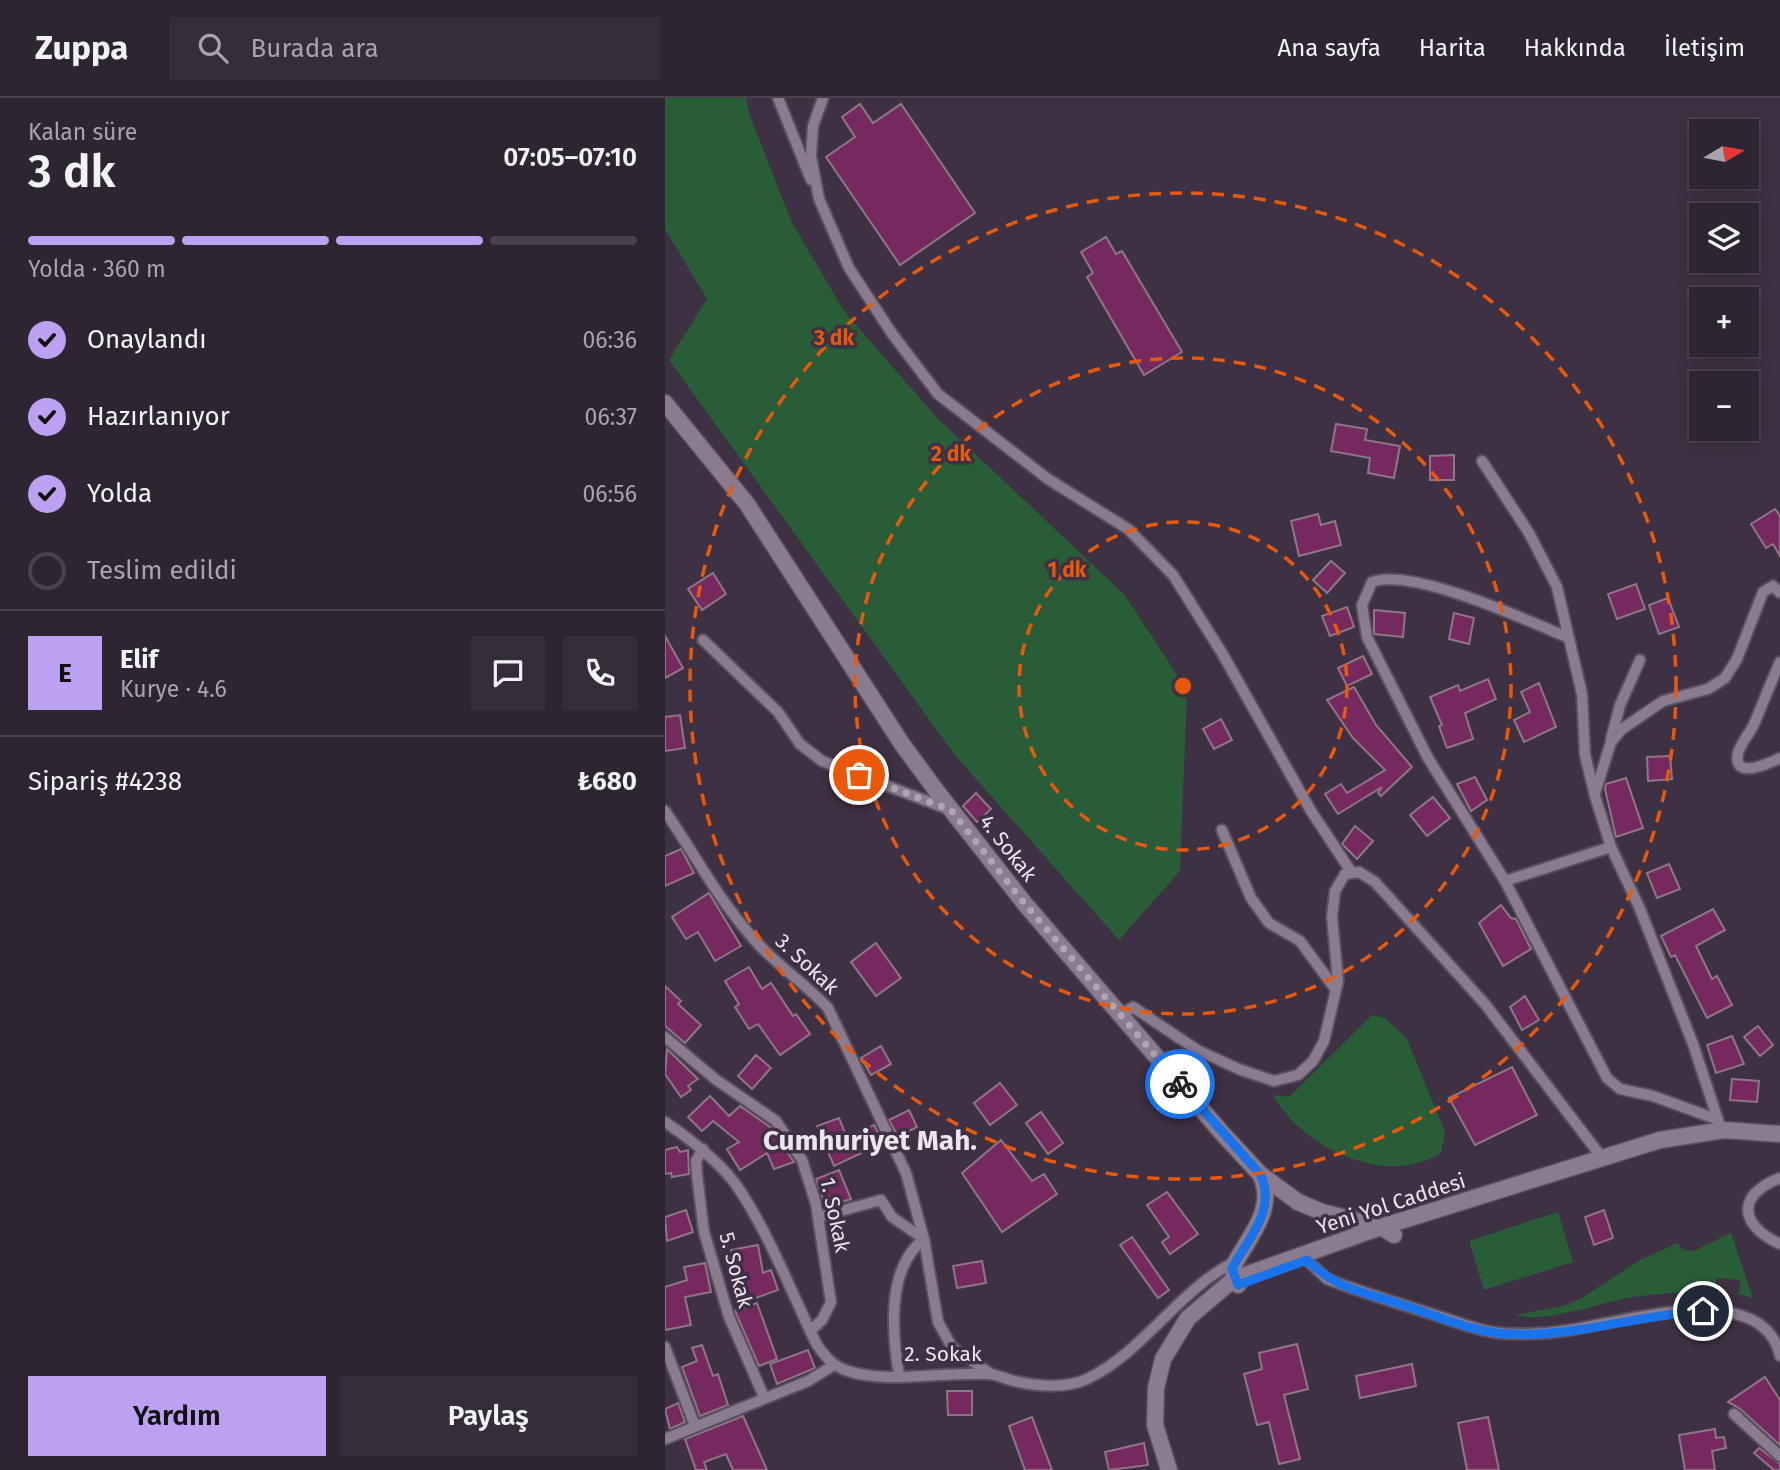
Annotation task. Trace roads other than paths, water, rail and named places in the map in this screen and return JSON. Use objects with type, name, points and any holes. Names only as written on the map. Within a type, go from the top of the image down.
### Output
[{"type":"main road","name":"4. Sokak","points":[[665,403],[747,504],[902,744],[951,810],[1025,904],[1121,1015],[1260,1174],[1314,1210],[1387,1231]]},
{"type":"main road","name":"Yeni Yol Caddesi","points":[[1169,1470],[1155,1426],[1156,1388],[1163,1359],[1188,1318],[1236,1282],[1603,1159],[1720,1124],[1780,1134]]},
{"type":"main road","name":"Yeni Yol Caddesi","points":[[1181,1470],[1165,1425],[1164,1399],[1169,1369],[1189,1329],[1207,1308],[1236,1282],[1387,1231],[1665,1149],[1738,1139],[1780,1142]]},
{"type":"main road","name":"2. Sokak","points":[[1236,1282],[1232,1269],[1255,1232],[1266,1202],[1265,1185],[1260,1174]]},
{"type":"street","points":[[778,98],[849,268],[938,394],[1048,479],[1128,529],[1173,575],[1222,653],[1311,811],[1352,873]]},
{"type":"street","points":[[819,199],[812,146],[813,125],[823,98]]},
{"type":"street","points":[[1482,461],[1529,533],[1557,587],[1582,694],[1585,755],[1595,796],[1611,847],[1640,909],[1693,1044],[1720,1124]]},
{"type":"street","points":[[1567,637],[1434,585],[1381,579],[1372,582],[1363,604],[1367,637],[1428,758],[1505,881],[1607,1078],[1620,1089],[1653,1096],[1720,1124]]},
{"type":"street","points":[[1611,742],[1622,729],[1663,701],[1708,688],[1725,678],[1737,659],[1763,592],[1773,586],[1780,593]]},
{"type":"street","points":[[703,640],[778,712],[800,744],[823,761],[951,810]]},
{"type":"street","points":[[1595,796],[1620,705],[1640,660]]},
{"type":"street","points":[[1780,662],[1752,730],[1738,754],[1739,762],[1745,769],[1752,770],[1780,758]]},
{"type":"street","name":"3. Sokak","points":[[665,811],[751,937],[828,1008],[906,1173],[924,1239],[937,1322],[945,1339],[991,1374]]},
{"type":"street","points":[[1222,830],[1251,898],[1269,923],[1300,941],[1336,990]]},
{"type":"street","points":[[1505,881],[1611,847]]},
{"type":"street","points":[[1121,1015],[1133,1007],[1196,1050],[1273,1081],[1299,1074],[1313,1061],[1324,1041],[1338,981],[1332,917],[1335,891],[1345,874],[1359,872],[1375,882],[1485,1004],[1603,1159]]},
{"type":"street","name":"1. Sokak","points":[[665,1037],[715,1079],[776,1121],[802,1160],[818,1217],[831,1301],[822,1320],[810,1331]]},
{"type":"street","points":[[665,1122],[703,1149],[733,1182],[750,1208],[817,1345],[834,1365],[808,1381],[665,1439]]},
{"type":"street","name":"5. Sokak","points":[[703,1149],[696,1161],[703,1204],[704,1232],[729,1317],[764,1397]]},
{"type":"street","points":[[1780,1178],[1763,1186],[1748,1205],[1748,1215],[1755,1230],[1780,1244]]},
{"type":"street","points":[[818,1217],[881,1200],[892,1217],[924,1239],[910,1254],[892,1309],[899,1375]]},
{"type":"street","points":[[1307,1260],[1327,1279],[1492,1332],[1561,1332],[1661,1314],[1714,1310],[1739,1314],[1762,1325],[1772,1336],[1780,1356]]},
{"type":"street","name":"2. Sokak","points":[[834,1365],[855,1373],[991,1374],[1037,1385],[1055,1386],[1085,1381],[1114,1365],[1213,1272],[1236,1261]]},
{"type":"street","points":[[665,1347],[695,1426]]},
{"type":"street","points":[[1734,1414],[1780,1456]]},
{"type":"district","name":"Cumhuriyet Mah.","points":[[870,1140]]}]
